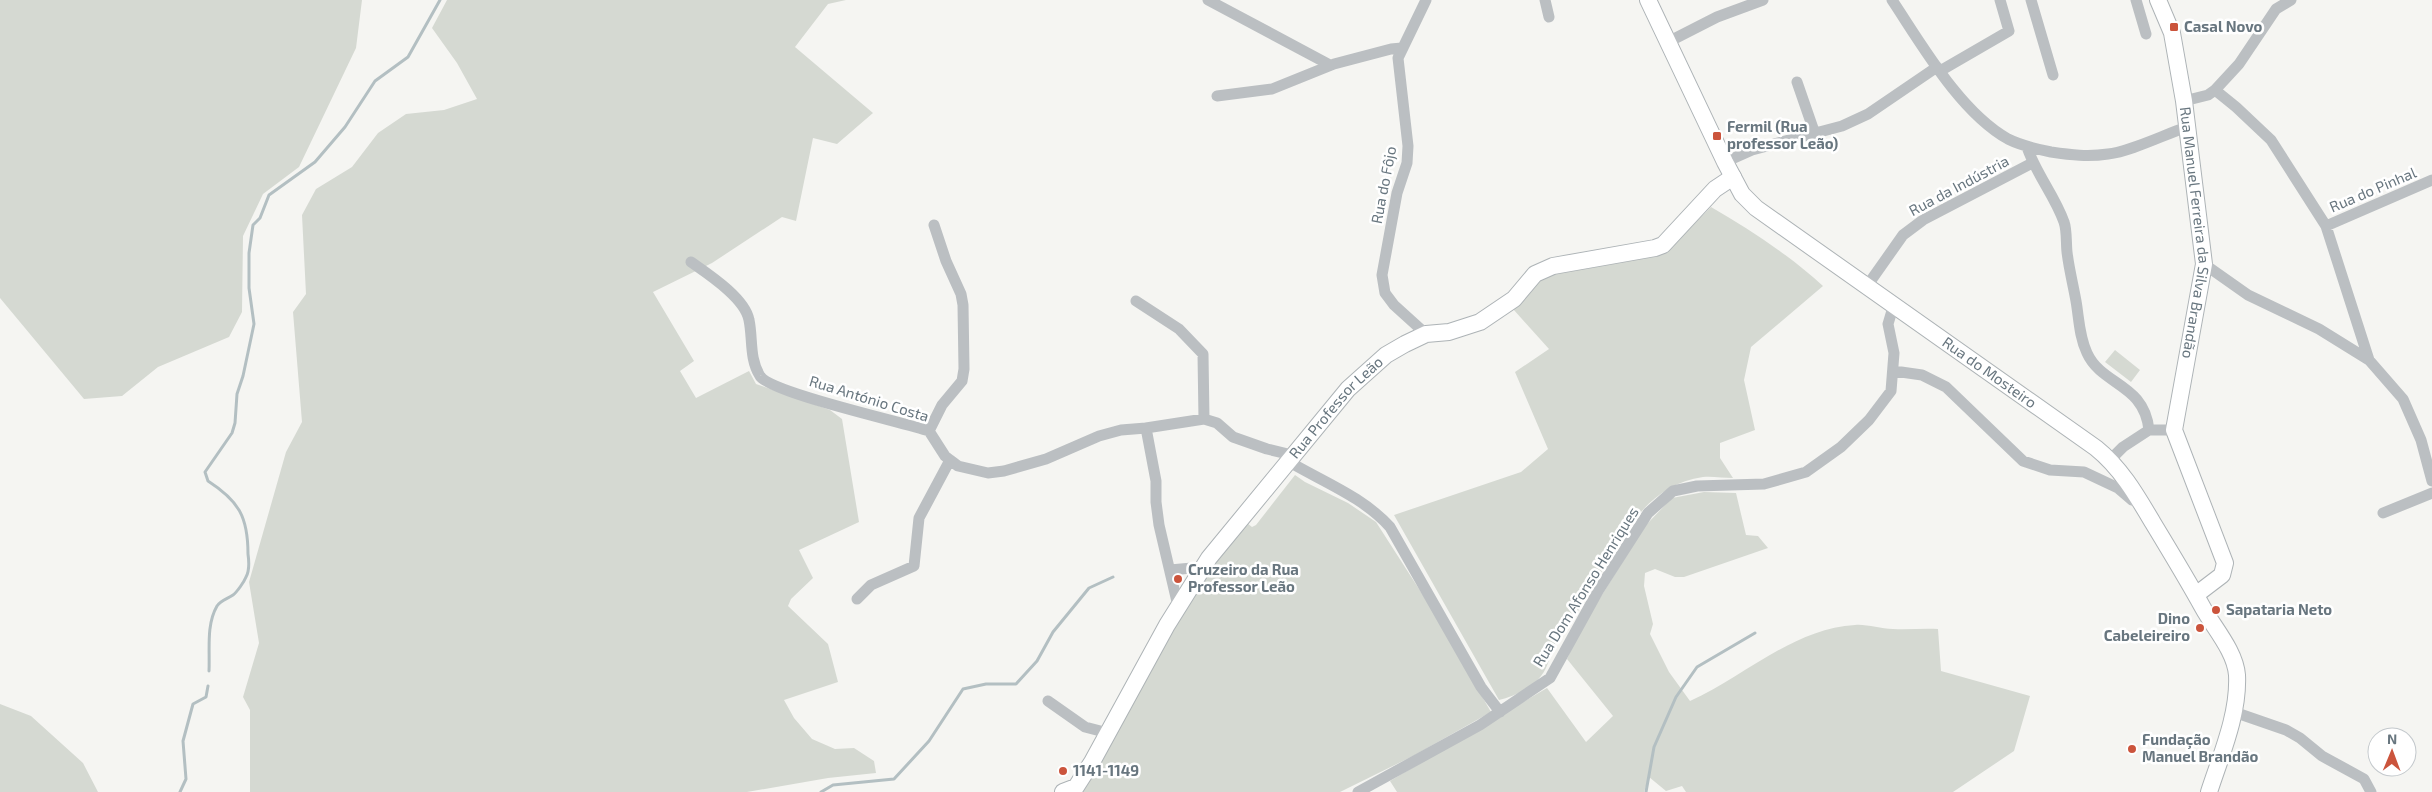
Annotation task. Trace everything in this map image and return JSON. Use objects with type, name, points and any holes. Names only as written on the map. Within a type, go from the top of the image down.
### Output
[{"type":"main road","name":"Rua do Mosteiro","points":[[1648,0],[1742,194],[1756,208],[1894,304],[2110,460],[2140,502],[2197,594],[2228,650],[2236,672],[2237,693],[2234,712],[2209,792]]},
{"type":"main road","name":"Rua Manuel Ferreira da Silva Brandão","points":[[2158,0],[2172,34],[2184,101],[2204,264],[2174,430]]},
{"type":"main road","name":"Rua Professor Leão","points":[[1071,790],[1108,733],[1178,606],[1203,567],[1348,388],[1386,355],[1426,334],[1449,332],[1480,322],[1514,299],[1535,274],[1553,266],[1663,245],[1715,189],[1729,169]]},
{"type":"main road","points":[[2174,430],[2208,521],[2224,557],[2225,569],[2222,575],[2197,594]]},
{"type":"street","points":[[1208,0],[1330,65]]},
{"type":"street","name":"Rua do Fôjo","points":[[1426,0],[1398,58],[1408,146],[1407,163],[1397,193],[1382,275],[1385,293],[1394,305],[1426,334]]},
{"type":"street","points":[[1545,0],[1549,17]]},
{"type":"street","points":[[1668,42],[1717,17],[1763,0]]},
{"type":"street","points":[[1892,0],[1938,69],[1974,112],[1994,130],[2027,147],[2078,157],[2110,154],[2187,126]]},
{"type":"street","points":[[1729,169],[1752,150],[1842,126],[1868,114],[1938,69],[2009,31],[2000,0]]},
{"type":"street","points":[[2031,0],[2053,75]]},
{"type":"street","points":[[2136,0],[2146,34]]},
{"type":"street","points":[[2184,101],[2208,95],[2215,90],[2239,64],[2276,9],[2290,0]]},
{"type":"street","points":[[1217,96],[1272,89],[1330,65],[1391,49],[1402,48]]},
{"type":"street","points":[[1797,82],[1814,134]]},
{"type":"street","points":[[2215,90],[2271,140],[2326,226],[2369,360]]},
{"type":"street","points":[[2027,147],[2032,163],[2065,223],[2070,276],[2076,300],[2081,337],[2088,355],[2096,366],[2130,391],[2142,405],[2148,418],[2149,430]]},
{"type":"street","name":"Rua da Indústria","points":[[1867,286],[1903,235],[1923,220],[2032,163]]},
{"type":"street","name":"Rua do Pinhal","points":[[2326,226],[2432,180]]},
{"type":"street","points":[[929,431],[942,405],[962,381],[965,360],[961,294],[946,261],[934,225]]},
{"type":"street","name":"Rua António Costa","points":[[690,262],[718,281],[738,302],[749,319],[752,357],[760,377],[772,385],[829,404],[929,431],[945,456],[950,460]]},
{"type":"street","points":[[2204,264],[2248,294],[2319,329],[2369,360],[2403,399],[2421,440],[2432,481]]},
{"type":"street","points":[[1136,301],[1179,329],[1203,354],[1204,419]]},
{"type":"street","name":"Rua Dom Afonso Henriques","points":[[1358,792],[1500,712],[1550,678],[1598,591],[1648,513],[1673,491],[1697,486],[1764,484],[1806,472],[1841,447],[1869,420],[1891,391],[1894,353],[1888,324],[1894,304]]},
{"type":"street","points":[[1894,372],[1922,375],[1946,386],[2023,461],[2050,470],[2084,472],[2118,488],[2132,500],[2140,502]]},
{"type":"street","points":[[857,599],[871,585],[914,566],[919,518],[950,460],[958,466],[988,473],[1004,471],[1071,450],[1099,436],[1120,430],[1204,419],[1217,423],[1233,437],[1267,449],[1292,455],[1292,464],[1362,502],[1376,512],[1390,527],[1480,687],[1500,712]]},
{"type":"street","points":[[1146,428],[1156,481],[1159,525],[1178,606]]},
{"type":"street","points":[[2110,460],[2123,448],[2149,430],[2174,430]]},
{"type":"street","points":[[2383,513],[2432,493]]},
{"type":"street","points":[[1170,570],[1203,567]]},
{"type":"street","points":[[1048,701],[1085,727],[1108,733]]},
{"type":"street","points":[[2234,712],[2293,734],[2322,756],[2364,779],[2371,792]]},
{"type":"shaded area","points":[[0,0],[362,0],[356,48],[299,167],[263,194],[243,236],[242,312],[229,337],[158,367],[122,396],[84,399],[0,298]]},
{"type":"shaded area","points":[[447,0],[846,0],[828,4],[795,47],[873,113],[837,144],[813,138],[796,221],[782,217],[712,263],[653,292],[694,361],[680,371],[696,398],[749,371],[756,384],[830,410],[842,419],[859,522],[799,550],[813,578],[791,599],[788,606],[828,644],[838,682],[784,700],[794,718],[812,739],[835,749],[854,748],[874,761],[876,773],[828,778],[747,792],[250,792],[250,710],[243,697],[259,643],[249,582],[286,452],[302,422],[293,312],[306,294],[302,215],[316,189],[352,167],[378,133],[406,114],[444,110],[477,99],[457,63],[432,28]]},
{"type":"shaded area","points":[[1711,207],[1769,243],[1823,286],[1751,347],[1744,380],[1755,430],[1720,443],[1720,458],[1733,478],[1703,477],[1682,482],[1648,504],[1622,537],[1587,598],[1556,642],[1541,676],[1522,691],[1499,700],[1394,515],[1521,472],[1548,449],[1515,372],[1549,349],[1513,309],[1544,275],[1669,249]]},
{"type":"shaded area","points":[[2115,350],[2140,370],[2131,382],[2105,362]]},
{"type":"shaded area","points":[[1295,475],[1305,482],[1348,503],[1376,522],[1428,603],[1491,712],[1413,756],[1340,792],[1081,792],[1115,720],[1242,519],[1252,527],[1256,525]]},
{"type":"shaded area","points":[[1704,492],[1736,493],[1746,535],[1758,536],[1768,548],[1684,577],[1675,577],[1655,569],[1645,573],[1644,586],[1653,624],[1650,634],[1669,672],[1690,701],[1789,644],[1832,628],[1860,625],[1888,629],[1938,629],[1941,671],[2030,696],[2014,751],[1953,792],[1686,792],[1682,786],[1666,791],[1649,777],[1644,792],[1397,792],[1390,781],[1547,688],[1586,742],[1613,716],[1567,659],[1580,630],[1645,526],[1672,498]]},
{"type":"shaded area","points":[[0,704],[31,716],[83,763],[98,792],[0,792]]},
{"type":"waterway","points":[[209,671],[209,638],[214,613],[217,606],[233,595],[238,589],[245,579],[249,568],[248,541],[244,520],[240,511],[219,488],[208,481],[205,472],[232,433],[235,423],[237,394],[243,376],[254,324],[249,288],[249,253],[253,225],[260,218],[269,195],[315,162],[345,127],[375,81],[408,57],[440,0]]},
{"type":"waterway","points":[[821,792],[833,785],[894,779],[929,741],[963,689],[986,684],[1016,684],[1037,661],[1053,632],[1089,588],[1113,577]]},
{"type":"waterway","points":[[1646,792],[1654,747],[1676,697],[1697,667],[1755,633]]},
{"type":"waterway","points":[[180,792],[186,779],[183,741],[193,704],[206,697],[208,686]]},
{"type":"place","name":"Casal Novo","points":[[2174,27]]},
{"type":"place","name":"Fermil (Rua professor Leão)","points":[[1717,136]]},
{"type":"place","name":"Cruzeiro da Rua Professor Leão","points":[[1178,579]]},
{"type":"place","name":"Sapataria Neto","points":[[2216,610]]},
{"type":"place","name":"Dino Cabeleireiro","points":[[2200,628]]},
{"type":"place","name":"Fundação Manuel Brandão","points":[[2132,749]]},
{"type":"place","name":"1141-1149","points":[[1063,771]]}]
